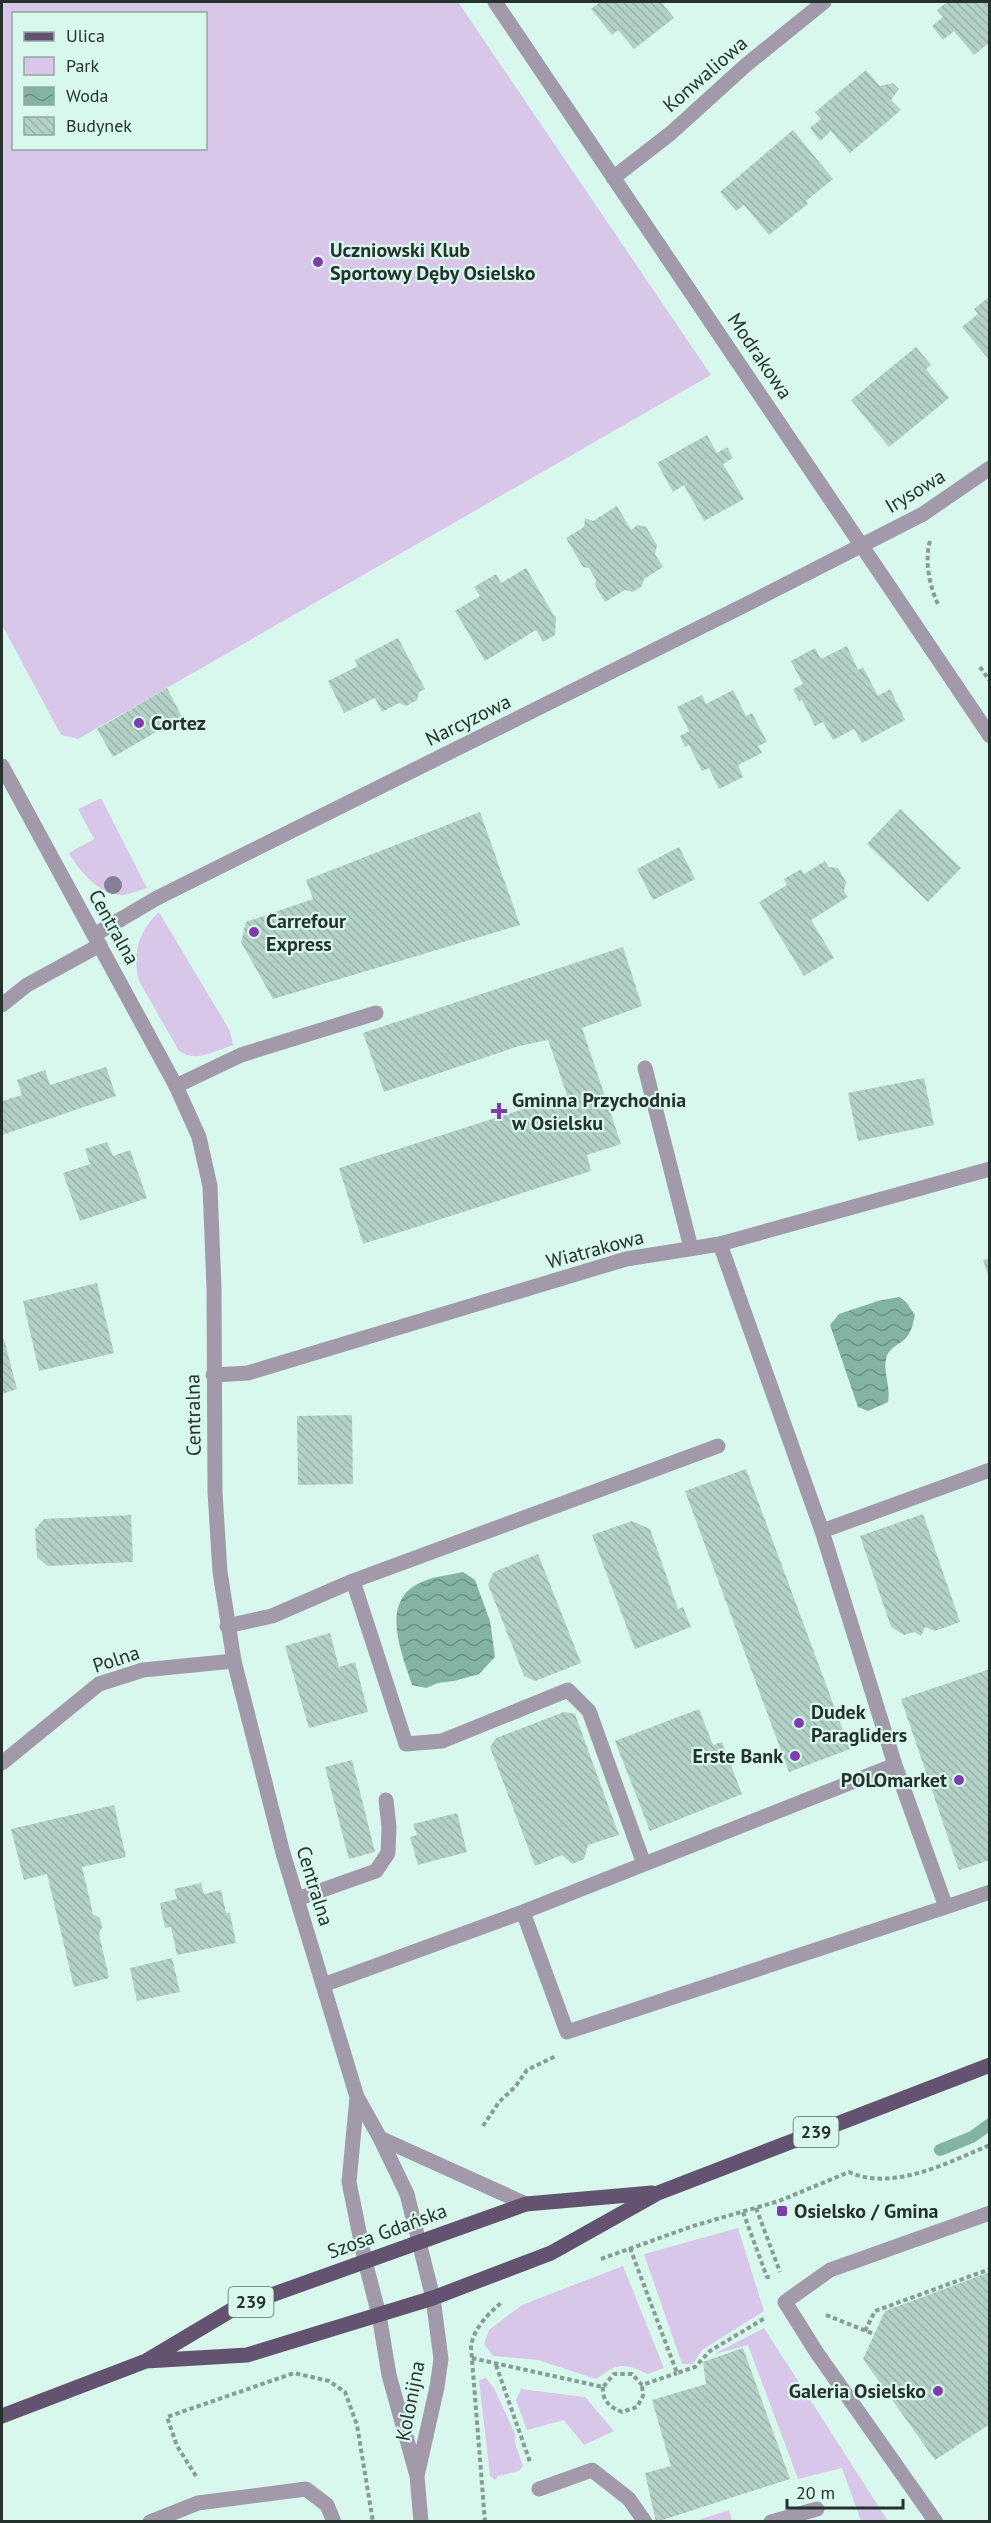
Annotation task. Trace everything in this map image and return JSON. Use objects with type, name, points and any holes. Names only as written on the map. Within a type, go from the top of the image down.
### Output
[{"type":"main road","name":"Szosa Gdańska","points":[[146,2361],[247,2355],[433,2298],[551,2253],[658,2193],[990,2065]]},
{"type":"main road","name":"Szosa Gdańska","points":[[2,2416],[146,2361],[235,2308],[526,2204],[658,2193]]},
{"type":"street","name":"Modrakowa","points":[[495,2],[990,735]]},
{"type":"street","name":"Konwaliowa","points":[[613,178],[670,133],[746,64],[824,2]]},
{"type":"street","name":"Irysowa","points":[[861,546],[923,514],[990,468]]},
{"type":"street","name":"Narcyzowa","points":[[2,1005],[27,985],[157,898],[861,546]]},
{"type":"street","name":"Centralna","points":[[2,766],[176,1086],[199,1137],[210,1186],[214,1288],[216,1516],[220,1572],[234,1661],[297,1899],[357,2097],[380,2138],[406,2194],[433,2298]]},
{"type":"street","points":[[176,1086],[241,1055],[376,1013]]},
{"type":"street","points":[[645,1068],[691,1248]]},
{"type":"street","name":"Wiatrakowa","points":[[213,1375],[248,1373],[626,1260],[720,1244],[990,1169]]},
{"type":"street","points":[[720,1244],[822,1531],[895,1765],[946,1907]]},
{"type":"street","points":[[227,1626],[272,1616],[353,1581],[717,1446]]},
{"type":"street","points":[[822,1531],[990,1470]]},
{"type":"street","points":[[353,1581],[406,1744],[442,1741],[568,1690],[589,1711],[644,1864]]},
{"type":"street","name":"Polna","points":[[2,1763],[99,1684],[143,1670],[234,1661]]},
{"type":"street","points":[[323,1985],[523,1912],[895,1765]]},
{"type":"street","points":[[297,1899],[376,1871],[388,1853],[389,1827],[386,1800]]},
{"type":"street","points":[[523,1912],[567,2032],[990,1892]]},
{"type":"street","name":"Centralna","points":[[357,2097],[349,2182],[364,2261],[379,2315]]},
{"type":"street","points":[[380,2138],[526,2204]]},
{"type":"street","points":[[936,2522],[817,2353],[785,2302],[830,2270],[990,2213]]},
{"type":"street","name":"Kolonijna","points":[[417,2476],[441,2359],[433,2298]]},
{"type":"street","name":"Kolonijna","points":[[379,2315],[389,2375],[417,2476],[422,2522]]},
{"type":"street","points":[[539,2489],[592,2470],[629,2499],[645,2522]]},
{"type":"street","points":[[150,2522],[198,2503],[306,2489],[327,2505],[334,2522]]},
{"type":"street","points":[[771,2522],[817,2509]]},
{"type":"path","points":[[930,538],[928,546],[930,580],[933,596],[939,607]]},
{"type":"path","points":[[977,662],[990,681]]},
{"type":"path","points":[[483,2126],[499,2102],[528,2070],[570,2050],[567,2032]]},
{"type":"path","points":[[597,2261],[693,2226],[756,2208],[849,2172],[859,2176],[883,2178],[907,2175],[938,2166],[990,2145]]},
{"type":"path","points":[[756,2208],[771,2244]]},
{"type":"path","points":[[743,2212],[767,2277],[782,2277]]},
{"type":"path","points":[[630,2248],[676,2373]]},
{"type":"path","points":[[865,2331],[875,2311],[990,2269]]},
{"type":"path","points":[[485,2522],[471,2347],[475,2333],[484,2320],[505,2300]]},
{"type":"path","points":[[642,2385],[694,2367],[710,2351],[765,2319],[785,2302]]},
{"type":"path","points":[[472,2358],[603,2387]]},
{"type":"path","points":[[496,2364],[530,2462]]},
{"type":"path","points":[[199,2480],[177,2446],[167,2417],[294,2373],[329,2381],[345,2392],[357,2425],[373,2522]]},
{"type":"path","points":[[614,2374],[632,2374],[642,2385],[643,2396],[637,2407],[622,2412],[609,2407],[603,2395],[603,2387],[614,2374]]},
{"type":"green space","name":"Uczniowski Klub Sportowy Dęby Osielsko","points":[[2,2],[458,2],[711,375],[78,739],[61,735],[2,625]]},
{"type":"green space","points":[[101,798],[147,888],[124,895],[107,891],[84,874],[69,853],[94,839],[78,809]]},
{"type":"green space","points":[[159,912],[230,1031],[233,1045],[199,1056],[179,1051],[139,981],[136,962],[138,944],[146,927]]},
{"type":"green space","points":[[738,2228],[764,2311],[702,2350],[693,2364],[682,2364],[644,2254]]},
{"type":"green space","points":[[623,2266],[664,2368],[648,2374],[632,2367],[621,2366],[596,2379],[538,2360],[493,2356],[484,2344],[489,2330],[522,2305]]},
{"type":"green space","points":[[764,2328],[888,2521],[861,2521],[842,2468],[798,2479],[748,2345],[714,2354]]},
{"type":"green space","points":[[486,2378],[494,2388],[515,2434],[515,2443],[523,2466],[519,2471],[498,2476],[495,2480],[490,2476],[479,2380]]},
{"type":"green space","points":[[521,2389],[585,2397],[614,2431],[584,2445],[564,2420],[527,2430],[516,2400]]},
{"type":"green space","points":[[729,2510],[732,2521],[695,2521]]},
{"type":"water","points":[[899,1297],[906,1302],[915,1315],[913,1324],[906,1338],[891,1349],[887,1355],[885,1370],[889,1391],[888,1402],[868,1411],[858,1407],[830,1325],[839,1314],[878,1301]]},
{"type":"water","points":[[463,1572],[475,1580],[490,1621],[495,1657],[479,1674],[426,1688],[412,1685],[399,1643],[397,1614],[400,1601],[409,1590],[422,1582]]},
{"type":"building","points":[[600,2],[661,2],[674,18],[634,49],[618,30],[612,35],[591,9]]},
{"type":"building","points":[[947,2],[990,2],[990,42],[974,55],[954,31],[943,40],[932,26],[943,17],[937,10]]},
{"type":"building","points":[[866,70],[880,86],[893,83],[899,89],[891,100],[901,110],[850,153],[831,131],[820,141],[810,128],[821,119],[815,112]]},
{"type":"building","points":[[793,130],[833,179],[806,201],[808,204],[769,235],[744,205],[736,211],[720,192]]},
{"type":"building","points":[[990,296],[990,361],[962,327],[978,314],[974,309]]},
{"type":"building","points":[[916,347],[931,365],[926,369],[949,398],[889,447],[851,400]]},
{"type":"building","points":[[707,435],[717,453],[727,447],[733,458],[723,464],[744,499],[704,521],[684,485],[673,492],[657,463]]},
{"type":"building","points":[[617,506],[631,530],[638,525],[646,527],[657,545],[655,554],[663,567],[644,579],[641,587],[632,592],[625,590],[605,602],[595,585],[596,580],[589,568],[583,567],[566,538],[584,527],[585,518],[593,521]]},
{"type":"building","points":[[526,568],[556,619],[555,635],[543,642],[536,630],[485,661],[455,611],[480,596],[474,587],[496,574],[501,583]]},
{"type":"building","points":[[398,638],[425,689],[419,692],[417,700],[406,706],[399,703],[382,712],[375,698],[344,713],[328,681],[358,666],[355,660]]},
{"type":"building","points":[[847,646],[858,670],[863,667],[878,696],[890,689],[905,720],[862,743],[854,729],[833,740],[823,722],[815,726],[802,700],[799,701],[793,689],[803,684],[791,661],[815,648],[821,659]]},
{"type":"building","name":"Cortez","points":[[167,688],[182,717],[113,757],[97,729]]},
{"type":"building","points":[[733,690],[746,716],[752,713],[767,742],[758,746],[762,753],[738,765],[743,777],[719,789],[709,768],[702,771],[689,745],[685,747],[680,736],[689,731],[677,707],[702,695],[706,704]]},
{"type":"building","points":[[900,809],[961,868],[928,902],[867,844]]},
{"type":"building","points":[[480,812],[520,925],[273,999],[241,942],[246,922],[313,899],[306,880]]},
{"type":"building","points":[[679,847],[695,879],[653,900],[637,869]]},
{"type":"building","points":[[825,861],[829,867],[838,868],[846,882],[844,891],[848,897],[811,920],[834,958],[804,976],[759,902],[787,885],[784,879],[801,869],[804,874]]},
{"type":"building","points":[[623,947],[642,1006],[582,1028],[621,1144],[587,1155],[591,1171],[363,1244],[339,1168],[567,1095],[548,1040],[519,1046],[384,1092],[363,1033]]},
{"type":"building","points":[[106,1067],[116,1096],[2,1135],[2,1101],[22,1095],[17,1080],[45,1070],[50,1085]]},
{"type":"building","points":[[924,1078],[934,1125],[858,1141],[848,1093]]},
{"type":"building","points":[[107,1142],[113,1156],[130,1150],[147,1198],[80,1221],[63,1173],[90,1164],[85,1149]]},
{"type":"building","points":[[990,1258],[990,1278],[989,1278],[983,1260]]},
{"type":"building","points":[[97,1283],[114,1353],[39,1371],[23,1301]]},
{"type":"building","points":[[2,1339],[4,1339],[17,1389],[2,1394]]},
{"type":"building","points":[[352,1415],[353,1484],[298,1485],[297,1416]]},
{"type":"building","points":[[746,1469],[850,1749],[789,1772],[685,1491]]},
{"type":"building","points":[[923,1514],[960,1622],[935,1631],[925,1627],[921,1636],[914,1632],[904,1635],[891,1627],[860,1536]]},
{"type":"building","points":[[131,1515],[133,1562],[47,1566],[37,1557],[35,1529],[44,1519]]},
{"type":"building","points":[[632,1521],[650,1529],[678,1609],[683,1607],[691,1627],[635,1649],[592,1535]]},
{"type":"building","points":[[538,1554],[581,1663],[535,1681],[524,1676],[488,1584],[494,1572]]},
{"type":"building","points":[[330,1633],[339,1667],[355,1662],[368,1712],[309,1728],[285,1646]]},
{"type":"building","name":"POLOmarket","points":[[990,1669],[990,1860],[959,1870],[901,1699]]},
{"type":"building","points":[[699,1709],[713,1745],[722,1742],[742,1794],[650,1831],[615,1741]]},
{"type":"building","points":[[564,1712],[575,1714],[619,1835],[588,1845],[584,1859],[572,1864],[562,1855],[535,1866],[490,1747],[496,1738]]},
{"type":"building","points":[[352,1760],[375,1852],[349,1859],[325,1767]]},
{"type":"building","points":[[114,1805],[126,1857],[82,1867],[93,1914],[100,1918],[102,1927],[99,1934],[109,1978],[74,1987],[47,1874],[24,1880],[11,1829]]},
{"type":"building","points":[[457,1813],[467,1852],[418,1865],[410,1837],[417,1835],[413,1824]]},
{"type":"building","points":[[201,1883],[204,1894],[221,1890],[226,1913],[230,1913],[236,1943],[177,1955],[171,1927],[165,1928],[160,1903],[177,1899],[174,1889]]},
{"type":"building","points":[[172,1958],[180,1992],[137,2001],[130,1968]]},
{"type":"building","name":"Galeria Osielsko","points":[[990,2272],[990,2424],[935,2460],[863,2359],[885,2311]]},
{"type":"building","points":[[743,2348],[790,2479],[656,2522],[645,2473],[671,2466],[652,2400],[706,2384],[703,2362]]},
{"type":"waterway","points":[[940,2150],[972,2137],[990,2124]]},
{"type":"place","name":"Uczniowski Klub Sportowy Dęby Osielsko","points":[[318,262]]},
{"type":"place","name":"Cortez","points":[[139,723]]},
{"type":"place","name":"Carrefour Express","points":[[254,932]]},
{"type":"place","name":"Gminna Przychodnia w Osielsku","points":[[499,1111]]},
{"type":"place","name":"Dudek Paragliders","points":[[799,1723]]},
{"type":"place","name":"Erste Bank","points":[[795,1756]]},
{"type":"place","name":"POLOmarket","points":[[959,1780]]},
{"type":"place","name":"Osielsko / Gmina","points":[[782,2211]]},
{"type":"place","name":"Galeria Osielsko","points":[[938,2391]]}]
